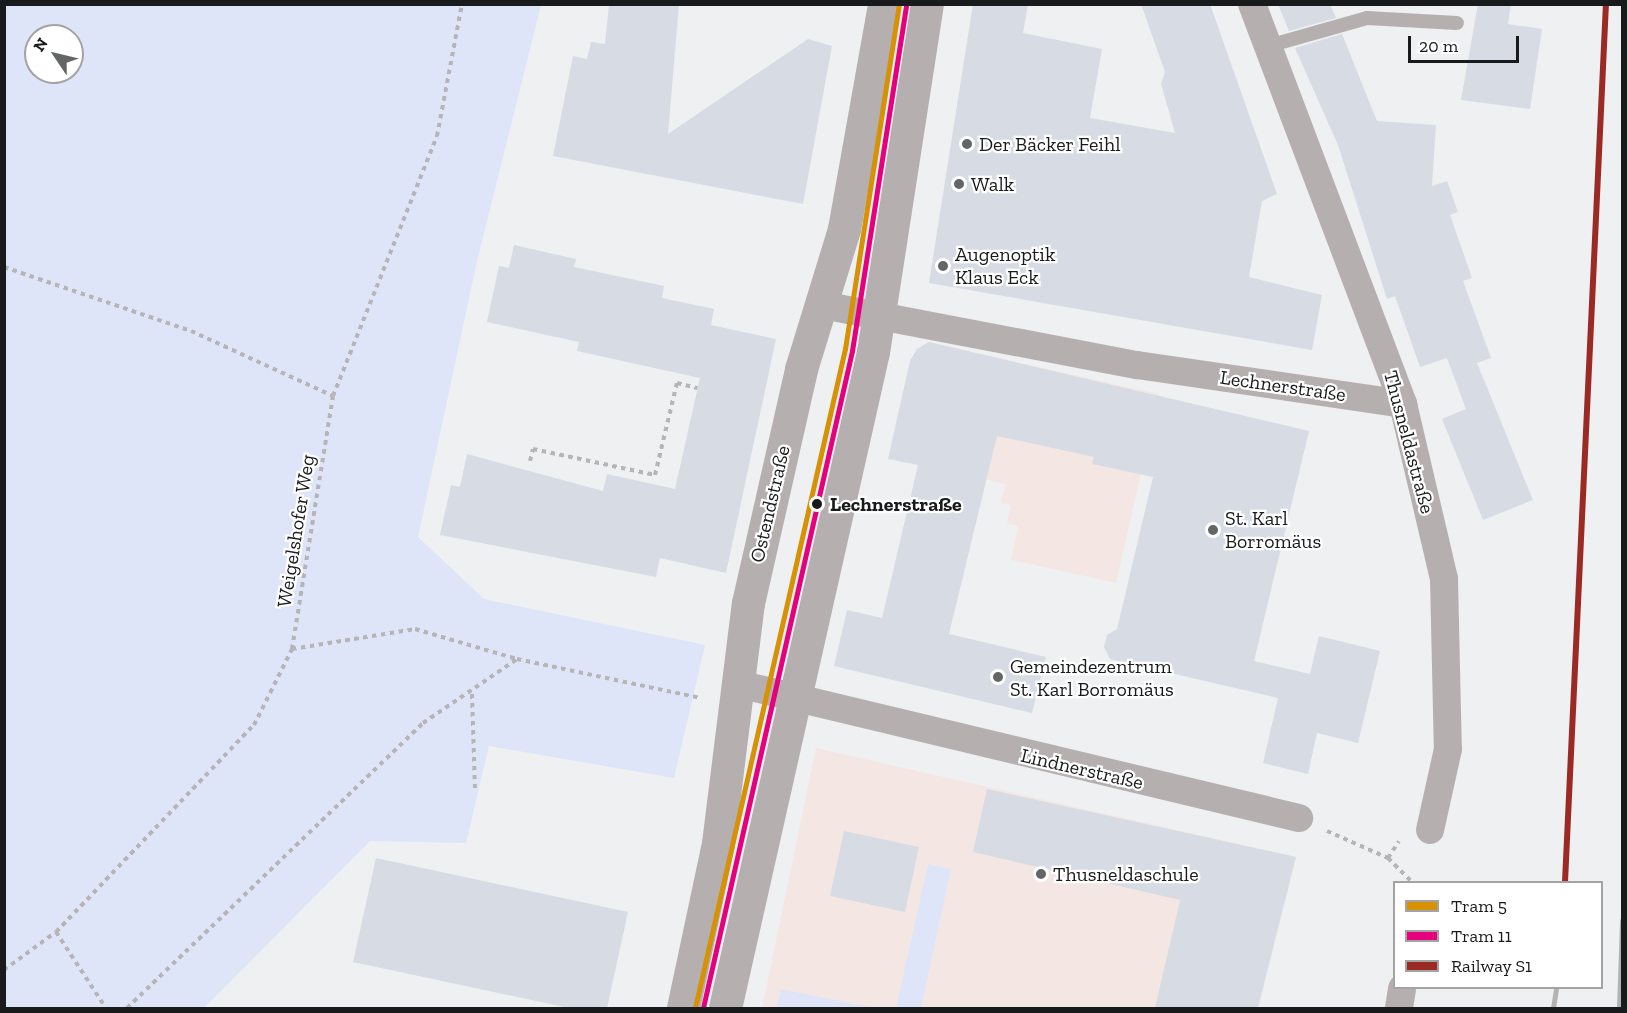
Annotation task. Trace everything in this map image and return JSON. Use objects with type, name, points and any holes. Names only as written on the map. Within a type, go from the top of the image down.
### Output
[{"type":"main road","name":"Ostendstraße","points":[[683,1008],[718,843],[748,603],[801,369],[822,305],[853,186],[884,4]]},
{"type":"main road","points":[[725,1008],[879,316],[927,4]]},
{"type":"street","name":"Thusneldastraße","points":[[1252,4],[1403,404],[1444,579],[1448,749],[1430,830]]},
{"type":"street","name":"Lechnerstraße","points":[[822,305],[1137,365],[1403,404]]},
{"type":"street","name":"Lindnerstraße","points":[[738,684],[1299,818]]},
{"type":"street","points":[[1399,1008],[1402,989]]},
{"type":"lane","points":[[1268,46],[1367,18],[1457,23]]},
{"type":"path","name":"Weigelshofer Weg","points":[[4,970],[56,932],[254,725],[292,649],[333,396],[437,136],[462,4]]},
{"type":"path","points":[[4,267],[191,331],[333,396]]},
{"type":"path","points":[[530,461],[533,449],[655,475],[677,383],[697,388]]},
{"type":"path","points":[[292,649],[415,629],[518,659],[701,699]]},
{"type":"path","points":[[127,1008],[423,723],[472,693],[518,659]]},
{"type":"path","points":[[472,693],[475,789]]},
{"type":"path","points":[[1299,818],[1388,858],[1411,881]]},
{"type":"path","points":[[56,932],[106,1008]]},
{"type":"shaded area","points":[[5,4],[541,5],[477,261],[418,537],[484,599],[705,645],[674,778],[489,746],[466,843],[370,841],[204,1008],[5,1008]]},
{"type":"shaded area","points":[[989,356],[1159,394],[1116,583],[1011,560],[1018,526],[1007,524],[1011,505],[1001,503],[1005,484],[962,474]]},
{"type":"shaded area","name":"Thusneldaschule","points":[[816,748],[1296,857],[1258,1008],[762,1008]]},
{"type":"shaded area","points":[[928,864],[951,869],[921,1008],[896,1008]]},
{"type":"shaded area","points":[[781,989],[875,1008],[776,1008]]},
{"type":"building","points":[[609,4],[679,4],[668,134],[808,39],[832,46],[803,204],[553,156],[573,56],[587,59],[591,42],[605,44]]},
{"type":"building","points":[[973,4],[1028,4],[1023,33],[1102,49],[1090,118],[1175,133],[1161,84],[1165,72],[1141,4],[1210,4],[1277,194],[1262,201],[1249,277],[1322,295],[1312,350],[929,283]]},
{"type":"building","points":[[1278,4],[1330,4],[1336,18],[1289,31]]},
{"type":"building","points":[[1478,4],[1511,4],[1508,24],[1542,29],[1530,109],[1461,100]]},
{"type":"building","points":[[1342,34],[1377,121],[1436,125],[1432,186],[1447,181],[1458,212],[1450,215],[1472,278],[1463,281],[1491,358],[1477,363],[1533,500],[1483,520],[1442,419],[1466,409],[1447,358],[1420,367],[1395,296],[1387,299],[1338,145],[1295,48]]},
{"type":"building","points":[[514,245],[576,259],[574,267],[664,286],[662,298],[714,309],[711,325],[776,339],[726,573],[660,558],[656,577],[440,535],[451,485],[460,487],[467,454],[603,491],[607,474],[675,489],[700,378],[577,351],[579,342],[487,322],[499,266],[509,268]]},
{"type":"building","points":[[929,342],[1309,431],[1254,661],[1310,674],[1319,636],[1380,651],[1358,743],[1317,733],[1308,774],[1263,763],[1278,698],[1110,659],[1104,647],[1107,635],[1117,629],[1153,477],[1092,464],[1094,457],[997,436],[949,634],[1046,657],[1032,713],[834,666],[847,610],[882,618],[918,465],[888,459],[910,361],[917,349]]},
{"type":"building","points":[[987,789],[1296,857],[1258,1008],[1155,1008],[1180,900],[973,852]]},
{"type":"building","points":[[844,831],[919,847],[905,912],[830,896]]},
{"type":"building","points":[[376,858],[628,912],[607,1008],[569,1008],[353,962]]},
{"type":"railway","points":[[1619,1008],[1622,921]]},
{"type":"railway","points":[[1553,1008],[1556,989]]},
{"type":"tram line","name":"5","points":[[695,1008],[845,349],[899,4]]},
{"type":"tram line","name":"11","points":[[703,1008],[852,351],[906,5]]},
{"type":"rail line","name":"S1","points":[[1565,881],[1606,4]]},
{"type":"place","name":"Der Bäcker Feihl","points":[[967,144]]},
{"type":"place","name":"Walk","points":[[959,184]]},
{"type":"place","name":"Augenoptik Klaus Eck","points":[[943,266]]},
{"type":"place","name":"Lechnerstraße","points":[[817,504]]},
{"type":"place","name":"St. Karl Borromäus","points":[[1213,530]]},
{"type":"place","name":"Gemeindezentrum St. Karl Borromäus","points":[[998,677]]},
{"type":"place","name":"Thusneldaschule","points":[[1041,874]]}]
